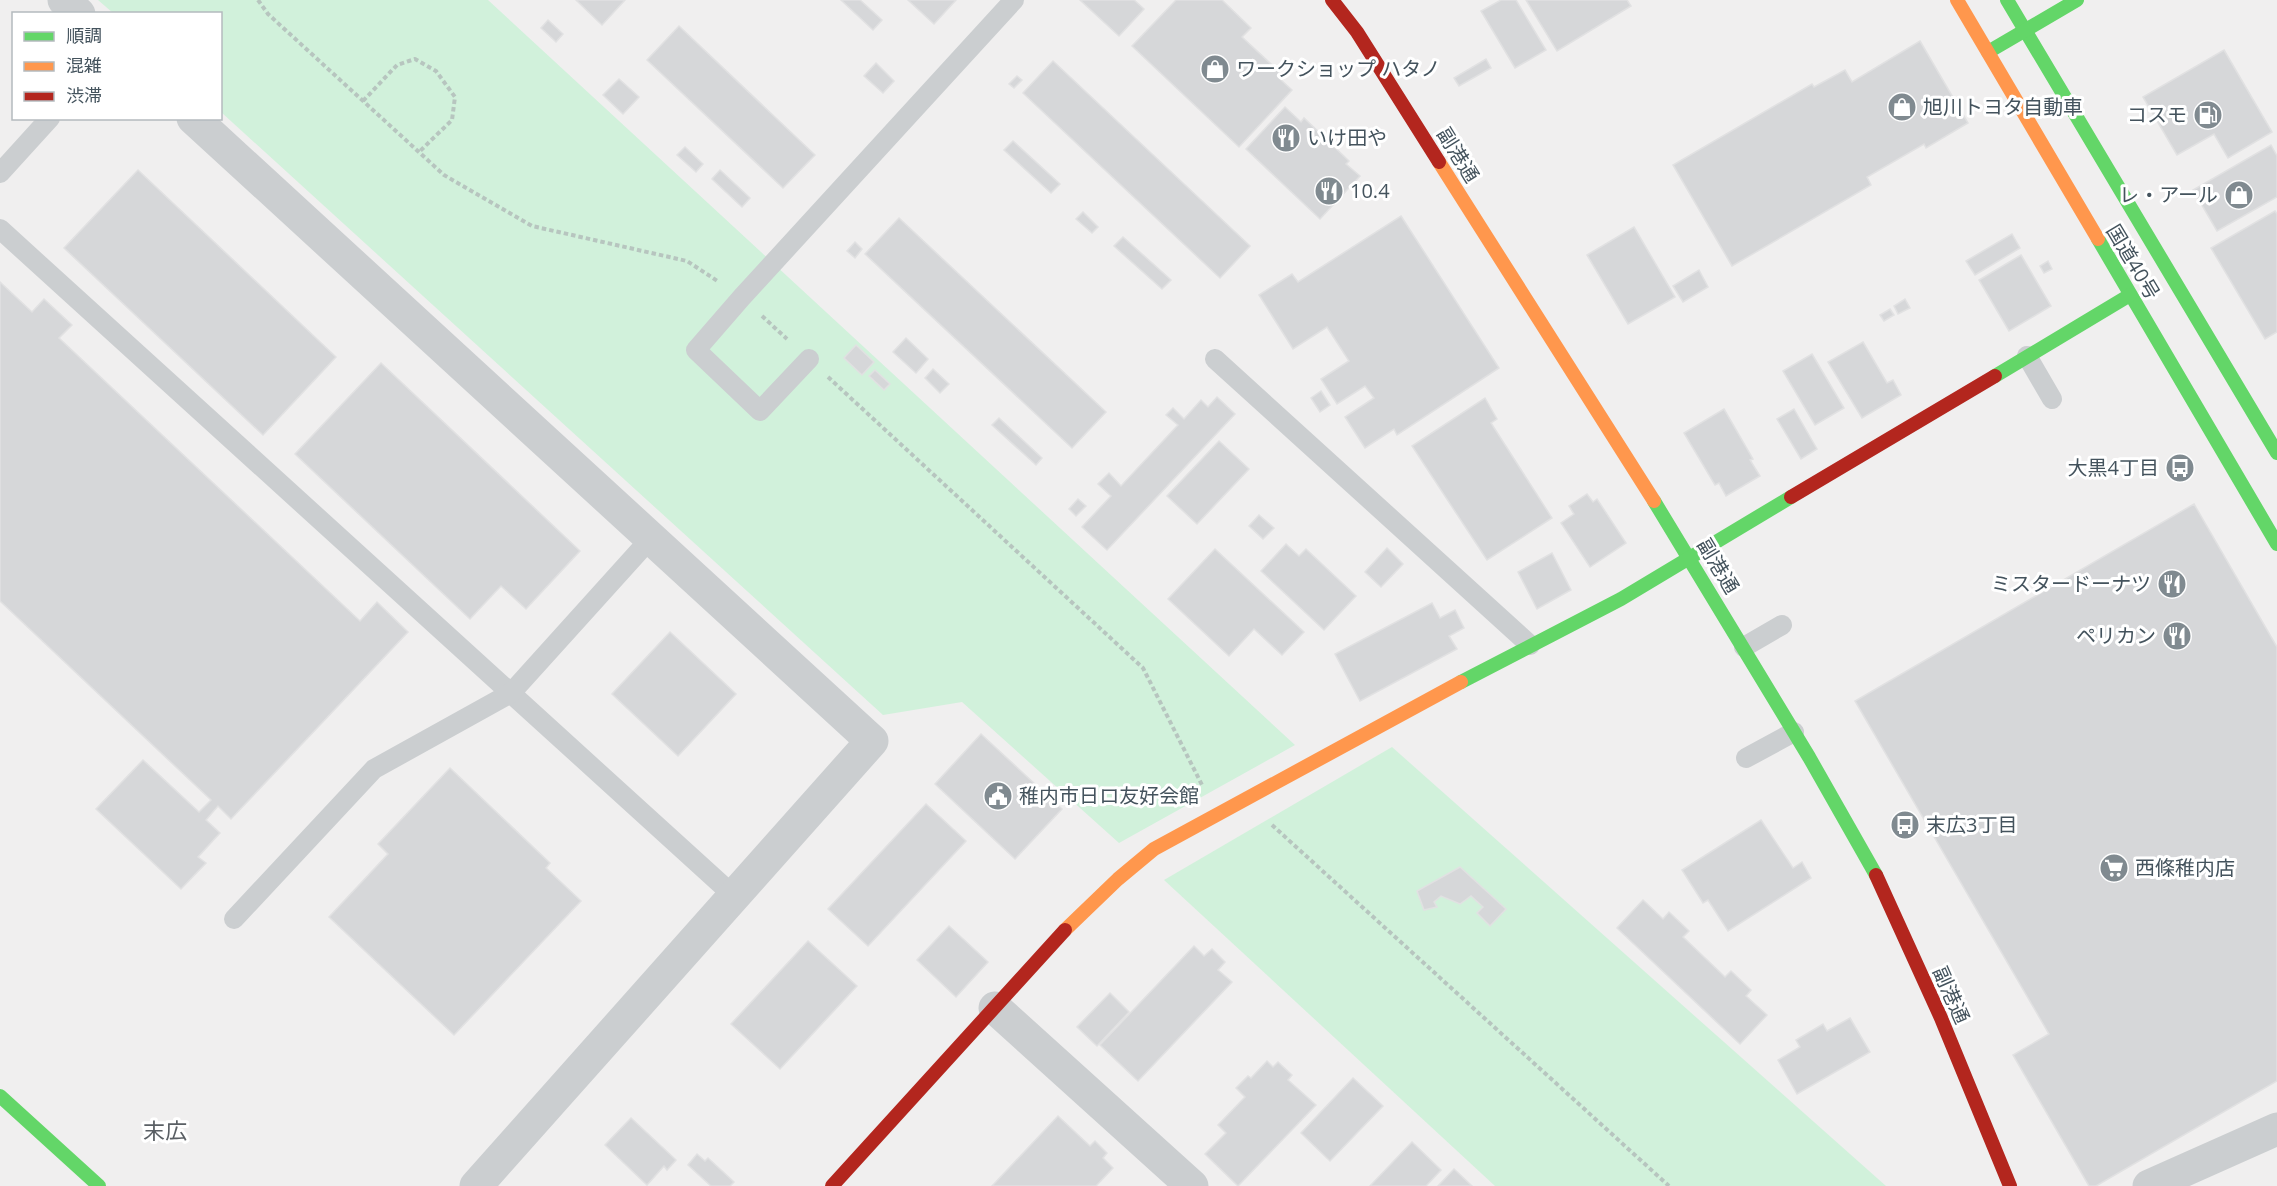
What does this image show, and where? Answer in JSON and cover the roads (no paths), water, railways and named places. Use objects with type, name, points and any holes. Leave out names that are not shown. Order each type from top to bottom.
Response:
[{"type":"main road","name":"副港通","points":[[1332,0],[1356,32],[1691,559],[1875,872],[1941,1018],[2010,1186]]},
{"type":"main road","name":"国道40号","points":[[2007,0],[2277,453]]},
{"type":"main road","points":[[1988,52],[2077,0]]},
{"type":"main road","name":"国道40号","points":[[1960,1],[2277,544]]},
{"type":"main road","points":[[832,1186],[1076,919],[1154,849],[1530,645],[1621,599],[2130,295]]},
{"type":"main road","points":[[0,1096],[99,1186]]},
{"type":"street","points":[[64,0],[77,12]]},
{"type":"street","points":[[195,120],[872,741],[476,1186]]},
{"type":"street","points":[[995,1008],[1192,1186]]},
{"type":"street","points":[[2149,1186],[2277,1129]]},
{"type":"lane","points":[[809,359],[760,411],[696,350],[1014,0]]},
{"type":"lane","points":[[0,173],[48,120]]},
{"type":"lane","points":[[0,229],[734,896]]},
{"type":"lane","points":[[2027,356],[2052,399]]},
{"type":"lane","points":[[1215,358],[1530,645]]},
{"type":"lane","points":[[234,919],[374,769],[511,693],[651,538]]},
{"type":"lane","points":[[1744,647],[1782,625]]},
{"type":"lane","points":[[1746,758],[1794,732]]},
{"type":"place","name":"ワークショップ ハタノ","points":[[1215,69]]},
{"type":"place","name":"旭川トヨタ自動車","points":[[1902,107]]},
{"type":"place","name":"コスモ","points":[[2208,115]]},
{"type":"place","name":"いけ田や","points":[[1286,138]]},
{"type":"place","name":"10.4","points":[[1329,191]]},
{"type":"place","name":"レ・アール","points":[[2239,195]]},
{"type":"place","name":"大黒4丁目","points":[[2180,468]]},
{"type":"place","name":"ミスタードーナツ","points":[[2172,584]]},
{"type":"place","name":"ペリカン","points":[[2177,636]]},
{"type":"place","name":"稚内市日ロ友好会館","points":[[998,796]]},
{"type":"place","name":"末広3丁目","points":[[1905,825]]},
{"type":"place","name":"西條稚内店","points":[[2114,868]]},
{"type":"district","name":"末広","points":[[165,1131]]}]
